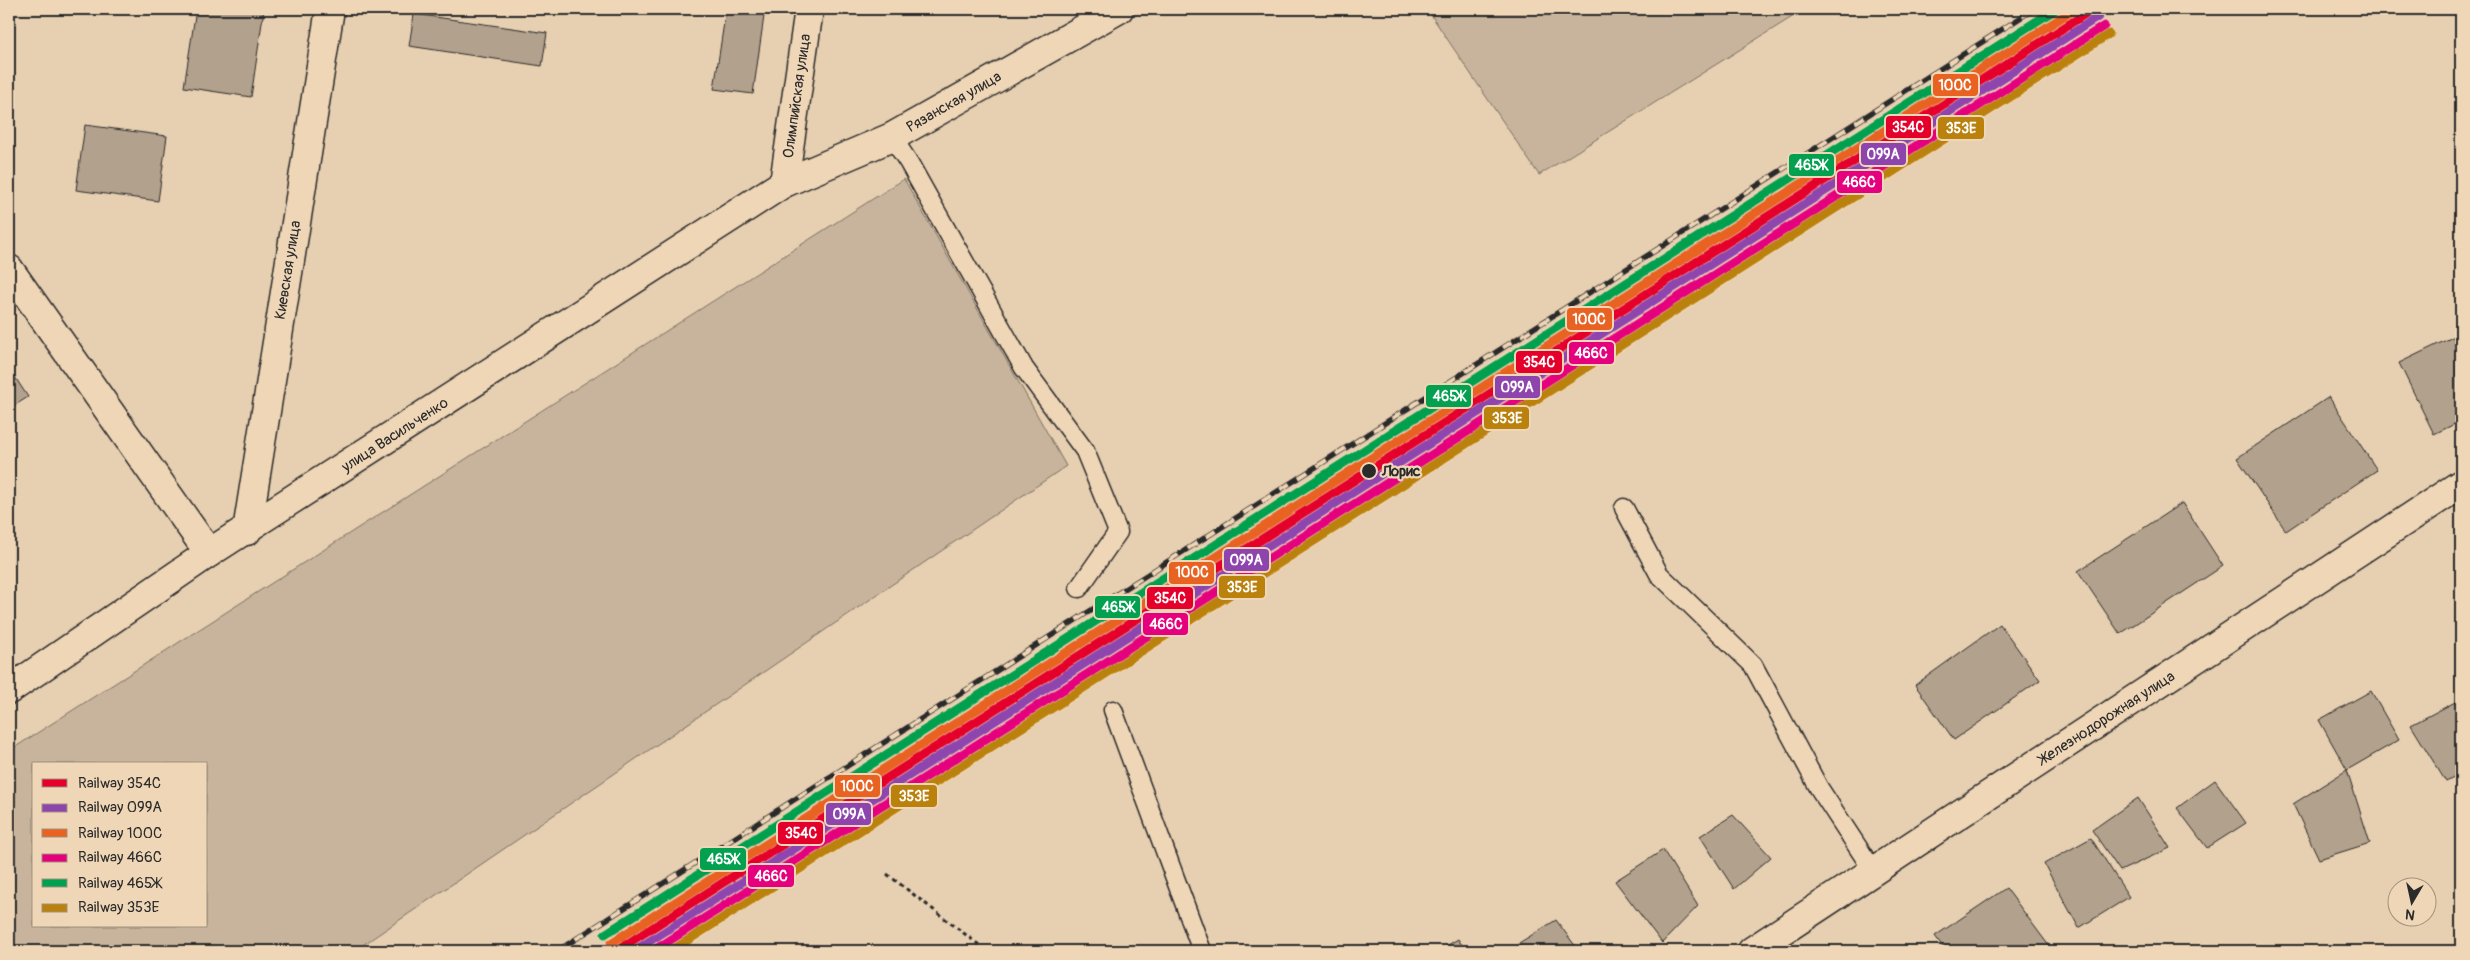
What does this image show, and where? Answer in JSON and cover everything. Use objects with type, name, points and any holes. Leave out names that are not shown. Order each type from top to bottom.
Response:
[{"type":"street","name":"Киевская улица","points":[[246,531],[330,9]]},
{"type":"street","name":"Олимпийская улица","points":[[784,183],[809,9]]},
{"type":"street","name":"Рязанская улица","points":[[784,183],[892,137],[1119,9]]},
{"type":"street","name":"улица Васильченко","points":[[9,690],[209,553],[246,531],[784,183]]},
{"type":"street","points":[[9,269],[209,553]]},
{"type":"street","name":"Железнодорожная улица","points":[[1752,951],[2461,484]]},
{"type":"lane","points":[[892,137],[909,163],[1024,368],[1085,451],[1089,460],[1118,532],[1078,588]]},
{"type":"lane","points":[[1624,508],[1659,574],[1753,664],[1819,788],[1874,872]]},
{"type":"lane","points":[[1114,710],[1202,951]]},
{"type":"path","points":[[887,874],[987,951]]},
{"type":"shaded area","points":[[1427,9],[1805,9],[1539,175]]},
{"type":"shaded area","points":[[904,179],[1066,466],[354,951],[9,951],[9,751]]},
{"type":"building","points":[[196,9],[264,9],[251,97],[184,87]]},
{"type":"building","points":[[726,9],[765,9],[753,94],[714,89]]},
{"type":"building","points":[[414,14],[547,33],[542,66],[409,46]]},
{"type":"building","points":[[85,125],[167,136],[158,201],[76,190]]},
{"type":"building","points":[[2461,333],[2461,421],[2434,434],[2399,363]]},
{"type":"building","points":[[9,368],[28,397],[9,409]]},
{"type":"building","points":[[2329,397],[2377,470],[2286,531],[2237,458]]},
{"type":"building","points":[[2182,503],[2223,566],[2120,634],[2078,571]]},
{"type":"building","points":[[2000,624],[2040,680],[1954,740],[1915,685]]},
{"type":"building","points":[[2371,691],[2399,740],[2347,770],[2319,720]]},
{"type":"building","points":[[2461,699],[2461,774],[2446,782],[2411,725]]},
{"type":"building","points":[[2347,770],[2370,843],[2319,859],[2293,804]]},
{"type":"building","points":[[2215,780],[2246,823],[2207,848],[2177,808]]},
{"type":"building","points":[[2138,798],[2170,848],[2120,871],[2092,830]]},
{"type":"building","points":[[1733,815],[1771,857],[1734,889],[1700,836]]},
{"type":"building","points":[[2091,838],[2129,897],[2079,928],[2044,864]]},
{"type":"building","points":[[1663,850],[1698,906],[1662,943],[1615,881]]},
{"type":"building","points":[[2006,888],[2052,950],[1946,951],[1935,936]]},
{"type":"building","points":[[1556,920],[1579,951],[1523,951],[1519,943]]},
{"type":"building","points":[[1458,939],[1466,951],[1438,951]]},
{"type":"railway","points":[[557,951],[2034,9]]},
{"type":"rail line","name":"465Ж","points":[[605,934],[2056,9]]},
{"type":"rail line","name":"100C","points":[[611,943],[2075,9]]},
{"type":"rail line","name":"354С","points":[[616,951],[2093,9]]},
{"type":"rail line","name":"099А","points":[[634,951],[2098,17]]},
{"type":"rail line","name":"466С","points":[[653,951],[2104,26]]},
{"type":"rail line","name":"353Е","points":[[671,951],[2109,34]]},
{"type":"place","name":"Лорис","points":[[1369,471]]}]
